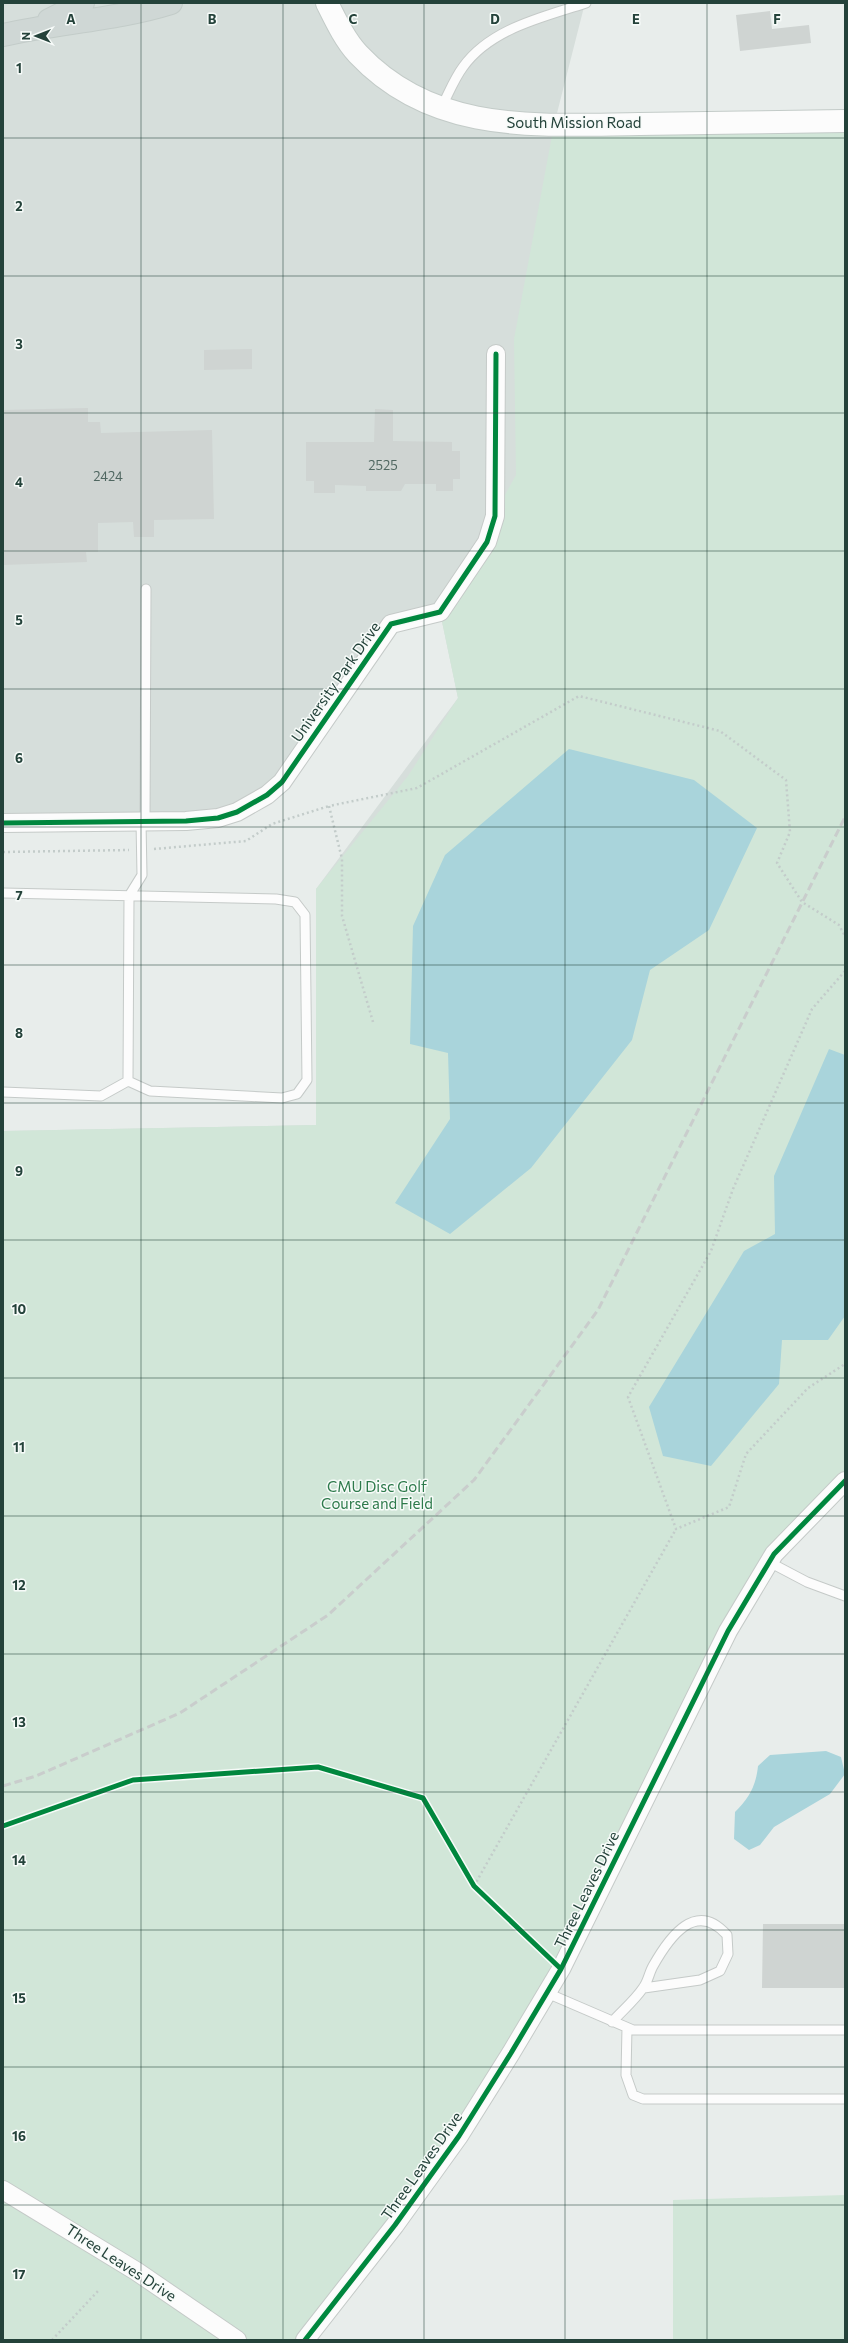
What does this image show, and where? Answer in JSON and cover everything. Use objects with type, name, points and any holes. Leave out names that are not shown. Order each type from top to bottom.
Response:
[{"type":"main road","points":[[33,28],[83,3]]},
{"type":"main road","points":[[3,35],[33,28],[113,17],[171,3]]},
{"type":"main road","name":"South Mission Road","points":[[327,3],[343,34],[364,59],[402,89],[441,108],[475,119],[530,125],[845,121]]},
{"type":"street","name":"University Park Drive","points":[[3,823],[143,822],[218,818],[237,812],[267,794],[282,782],[391,624],[440,612],[487,542],[495,516],[496,354]]},
{"type":"street","name":"Three Leaves Drive","points":[[305,2340],[395,2225],[459,2136],[561,1969],[728,1631],[774,1554],[845,1481]]},
{"type":"street","name":"Three Leaves Drive","points":[[3,2190],[136,2271],[237,2340]]},
{"type":"lane","points":[[441,108],[463,67],[492,40],[523,24],[586,3]]},
{"type":"lane","points":[[128,1081],[129,896],[142,875],[140,850],[143,822],[146,589]]},
{"type":"lane","points":[[3,893],[276,899],[295,902],[305,915],[307,1080],[297,1094],[282,1098],[150,1091],[128,1081]]},
{"type":"lane","points":[[3,1092],[101,1096],[128,1081]]},
{"type":"lane","points":[[769,1562],[807,1582],[845,1596]]},
{"type":"lane","points":[[612,2022],[644,1988],[653,1966],[672,1939],[684,1927],[696,1920],[706,1920],[714,1922],[727,1936],[728,1954],[720,1971],[700,1980],[644,1988]]},
{"type":"lane","points":[[547,1993],[633,2030],[845,2030]]},
{"type":"lane","points":[[627,2028],[626,2074],[634,2095],[642,2099],[845,2100]]},
{"type":"path","points":[[3,852],[140,850],[246,841],[272,824],[329,806],[417,788],[579,696],[720,731],[786,780],[790,832],[777,863],[802,902],[839,925],[845,936]]},
{"type":"path","points":[[329,806],[342,859],[342,916],[373,1022]]},
{"type":"path","points":[[676,1529],[628,1396],[711,1251],[733,1189],[812,1009],[845,971]]},
{"type":"path","points":[[474,1886],[676,1529],[729,1507],[746,1454],[808,1388],[845,1364]]},
{"type":"path","points":[[3,1826],[134,1780],[318,1767],[423,1798],[474,1886],[561,1969]]},
{"type":"path","points":[[52,2340],[98,2291]]},
{"type":"shaded area","name":"CMU Disc Golf Course and Field","points":[[3,3],[585,3],[554,125],[845,121],[845,1481],[3,2340],[3,1131],[316,1125],[316,889],[458,698],[440,612],[391,624],[282,782],[237,812],[3,823]]},
{"type":"green space","name":"CMU Disc Golf Course and Field","points":[[554,125],[845,133],[845,1481],[774,1554],[511,2053],[303,2340],[3,2340],[3,1131],[316,1125],[316,889],[408,776],[458,698],[440,612],[516,475],[514,339]]},
{"type":"green space","points":[[845,2195],[845,2340],[673,2340],[673,2200]]},
{"type":"water","points":[[569,749],[694,780],[757,828],[709,930],[650,970],[632,1040],[531,1168],[450,1234],[395,1203],[450,1119],[448,1053],[410,1044],[413,926],[445,855]]},
{"type":"water","points":[[829,1049],[845,1055],[845,1316],[828,1340],[782,1340],[779,1384],[711,1466],[663,1456],[649,1407],[744,1251],[775,1234],[774,1176]]},
{"type":"water","points":[[826,1751],[841,1757],[845,1774],[830,1794],[774,1827],[760,1845],[749,1850],[734,1839],[735,1812],[744,1802],[754,1786],[758,1766],[770,1755]]},
{"type":"building","points":[[770,11],[772,29],[809,25],[811,43],[740,51],[736,15]]},
{"type":"building","points":[[252,349],[252,369],[204,370],[204,350]]},
{"type":"building","points":[[88,408],[88,422],[100,422],[101,433],[212,430],[214,519],[154,520],[154,537],[134,537],[133,522],[98,523],[98,552],[86,552],[87,562],[3,565],[3,410]]},
{"type":"building","points":[[375,409],[393,410],[393,441],[452,442],[452,451],[460,451],[460,479],[453,479],[453,491],[436,491],[436,484],[405,484],[401,491],[366,491],[366,486],[335,485],[335,493],[314,493],[314,481],[306,481],[306,442],[374,442]]},
{"type":"building","points":[[763,1924],[845,1924],[845,1988],[762,1988]]},
{"type":"railway","points":[[3,1786],[36,1776],[180,1713],[328,1615],[474,1480],[598,1310],[845,817]]},
{"type":"cycle path","points":[[3,823],[186,821],[218,818],[237,812],[267,795],[282,782],[391,624],[440,612],[487,542],[495,516],[496,354]]},
{"type":"cycle path","points":[[305,2340],[395,2225],[459,2136],[561,1969],[728,1631],[774,1554],[845,1481]]},
{"type":"cycle path","points":[[3,1826],[133,1780],[318,1767],[423,1798],[474,1886],[561,1969]]}]
